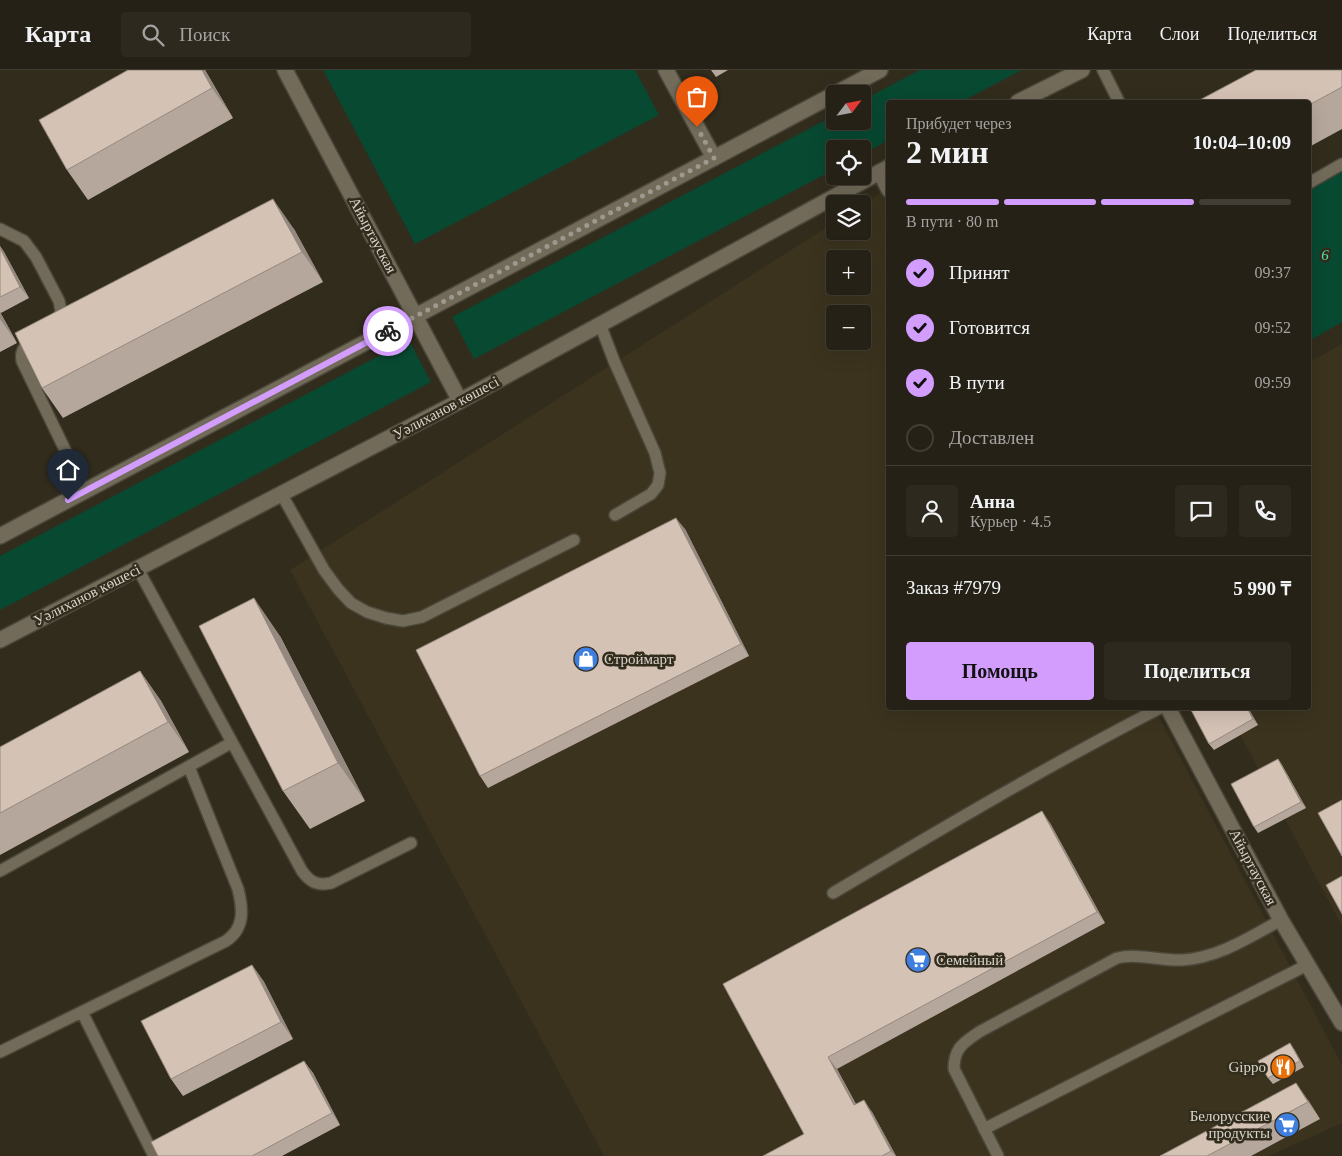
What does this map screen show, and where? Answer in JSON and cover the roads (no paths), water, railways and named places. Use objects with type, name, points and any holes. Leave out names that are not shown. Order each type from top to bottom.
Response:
[{"type":"main road","name":"Айыртауская","points":[[284,70],[460,401]]},
{"type":"main road","points":[[666,70],[714,158]]},
{"type":"main road","points":[[0,536],[880,70]]},
{"type":"main road","points":[[1022,100],[1082,70]]},
{"type":"main road","name":"Уәлиханов көшесі","points":[[0,640],[460,401],[884,170]]},
{"type":"main road","name":"Айыртауская","points":[[1169,710],[1281,920],[1342,1023]]},
{"type":"lane","points":[[1104,70],[1118,100]]},
{"type":"lane","points":[[1311,182],[1342,164]]},
{"type":"lane","points":[[0,229],[16,235],[31,248],[59,301],[60,320],[56,326],[24,347],[21,354],[22,361],[85,491]]},
{"type":"lane","points":[[600,324],[614,361],[655,453],[660,473],[658,485],[651,494],[615,515]]},
{"type":"lane","points":[[282,495],[324,570],[351,603],[367,612],[403,621],[422,617],[574,540]]},
{"type":"lane","points":[[138,569],[302,871],[312,882],[324,885],[338,880],[411,844]]},
{"type":"lane","points":[[833,893],[1105,736],[1156,710]]},
{"type":"lane","points":[[0,871],[232,743]]},
{"type":"lane","points":[[0,1052],[233,937],[242,920],[242,908],[238,889],[189,767]]},
{"type":"lane","points":[[998,1156],[954,1069],[954,1057],[961,1045],[973,1036],[1117,958],[1128,955],[1180,960],[1201,958],[1220,952],[1281,920]]},
{"type":"lane","points":[[984,1129],[1307,965]]},
{"type":"lane","points":[[82,1012],[154,1156]]},
{"type":"place","name":"Строймарт","points":[[586,659]]},
{"type":"place","name":"Семейный","points":[[918,960]]},
{"type":"place","name":"Gippo","points":[[1283,1067]]},
{"type":"place","name":"Белорусские продукты","points":[[1287,1125]]},
{"type":"park label","name":"6","points":[[1325,255]]}]
